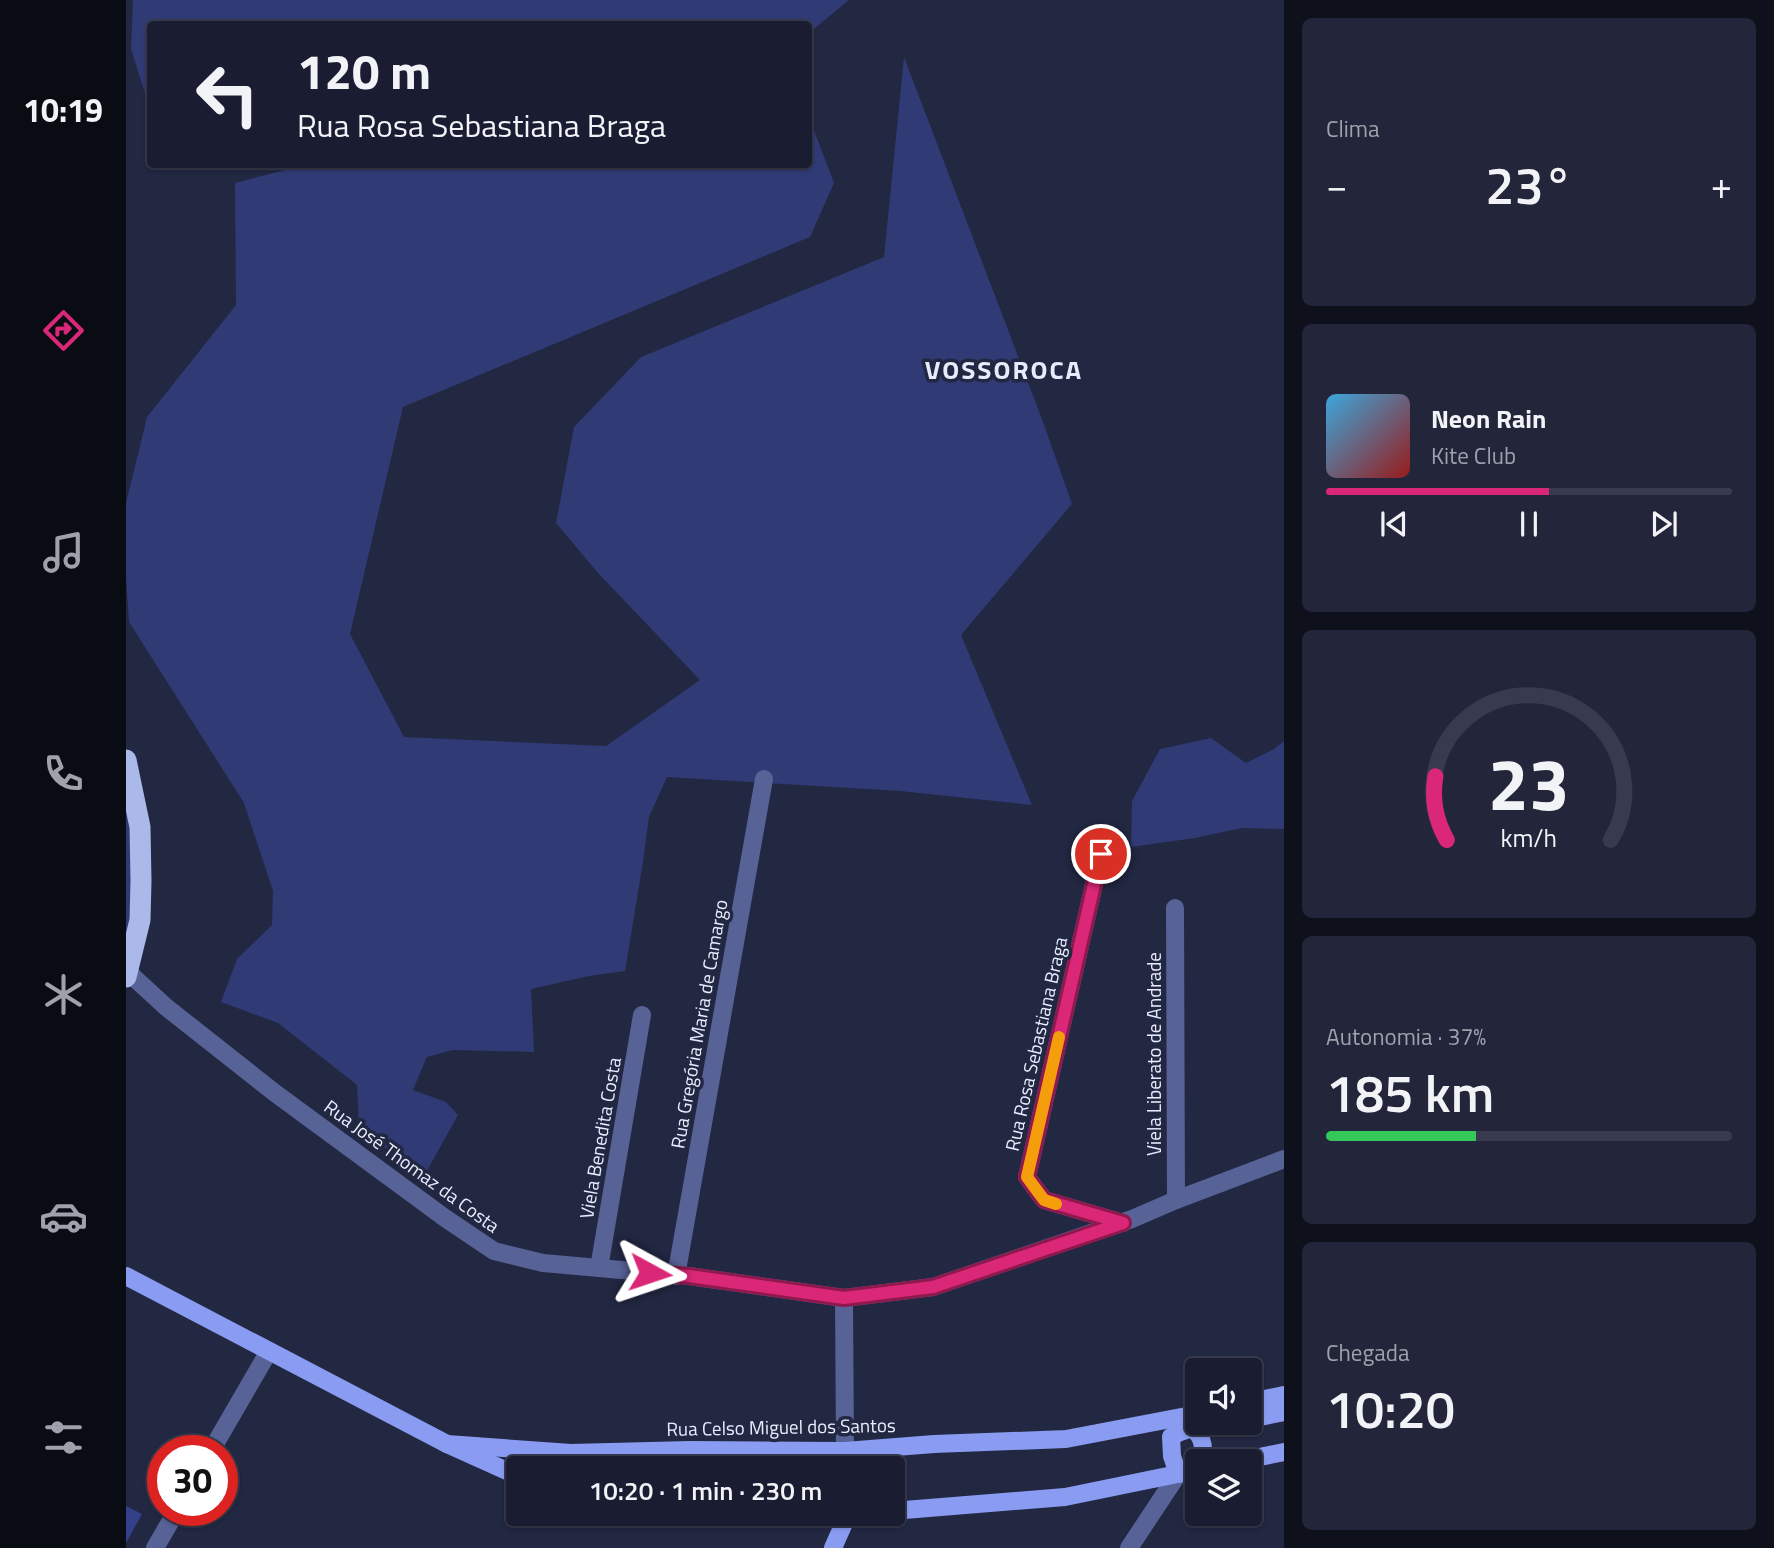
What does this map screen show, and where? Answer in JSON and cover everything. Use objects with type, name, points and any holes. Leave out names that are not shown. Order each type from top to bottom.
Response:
[{"type":"highway","points":[[126,760],[140,827],[141,881],[140,920],[127,974]]},
{"type":"main road","name":"Rua Celso Miguel dos Santos","points":[[126,1276],[447,1444],[506,1471]]},
{"type":"main road","points":[[1262,1400],[1284,1395]]},
{"type":"main road","points":[[1262,1417],[1284,1412]]},
{"type":"main road","name":"Rua Celso Miguel dos Santos","points":[[447,1444],[571,1453],[689,1450],[845,1451],[934,1444],[1066,1439],[1185,1421]]},
{"type":"main road","points":[[1178,1474],[1172,1456],[1171,1437],[1185,1426]]},
{"type":"main road","points":[[837,1456],[845,1451],[853,1456]]},
{"type":"main road","points":[[1262,1456],[1284,1452]]},
{"type":"main road","points":[[1178,1474],[1185,1470]]},
{"type":"main road","points":[[905,1510],[1065,1497],[1185,1473]]},
{"type":"main road","points":[[832,1548],[842,1526]]},
{"type":"street","name":"Rua Gregória Maria de Camargo","points":[[676,1276],[764,779]]},
{"type":"street","name":"Rua Rosa Sebastiana Braga","points":[[1101,854],[1027,1177],[1044,1200],[1123,1223]]},
{"type":"street","name":"Viela Liberato de Andrade","points":[[1175,908],[1176,1200]]},
{"type":"street","name":"Rua José Thomaz da Costa","points":[[127,974],[275,1093],[445,1219],[494,1251],[543,1263],[676,1276],[844,1298],[933,1287],[1123,1223],[1284,1159]]},
{"type":"street","name":"Viela Benedita Costa","points":[[599,1268],[642,1015]]},
{"type":"street","points":[[844,1298],[845,1451]]},
{"type":"street","points":[[220,1435],[269,1351]]},
{"type":"street","points":[[1129,1548],[1178,1474]]},
{"type":"street","points":[[155,1548],[168,1526]]},
{"type":"shaded area","points":[[133,0],[849,0],[812,31],[812,21],[147,21],[147,100],[131,49]]},
{"type":"shaded area","points":[[904,57],[1072,504],[961,635],[1032,805],[900,791],[667,777],[649,817],[625,971],[531,989],[534,1052],[453,1050],[427,1057],[413,1090],[446,1102],[458,1115],[423,1178],[359,1127],[357,1085],[278,1023],[221,1002],[237,959],[272,925],[273,891],[244,803],[129,622],[126,503],[147,417],[236,305],[235,183],[293,168],[812,168],[812,125],[834,183],[810,237],[403,407],[350,634],[404,737],[606,746],[700,680],[598,573],[556,523],[574,427],[641,357],[884,257]]},
{"type":"shaded area","points":[[1211,738],[1246,763],[1284,741],[1284,829],[1242,828],[1131,847],[1132,801],[1160,749]]},
{"type":"shaded area","points":[[126,797],[133,869],[126,941]]},
{"type":"building","points":[[126,1506],[142,1514],[126,1543]]},
{"type":"slow traffic","points":[[1056,1204],[1044,1200],[1027,1177],[1059,1037]]},
{"type":"district","name":"VOSSOROCA","points":[[1004,370]]},
{"type":"route","points":[[650,1273],[844,1298],[933,1287],[1123,1223],[1044,1200],[1027,1177],[1101,854]]}]
